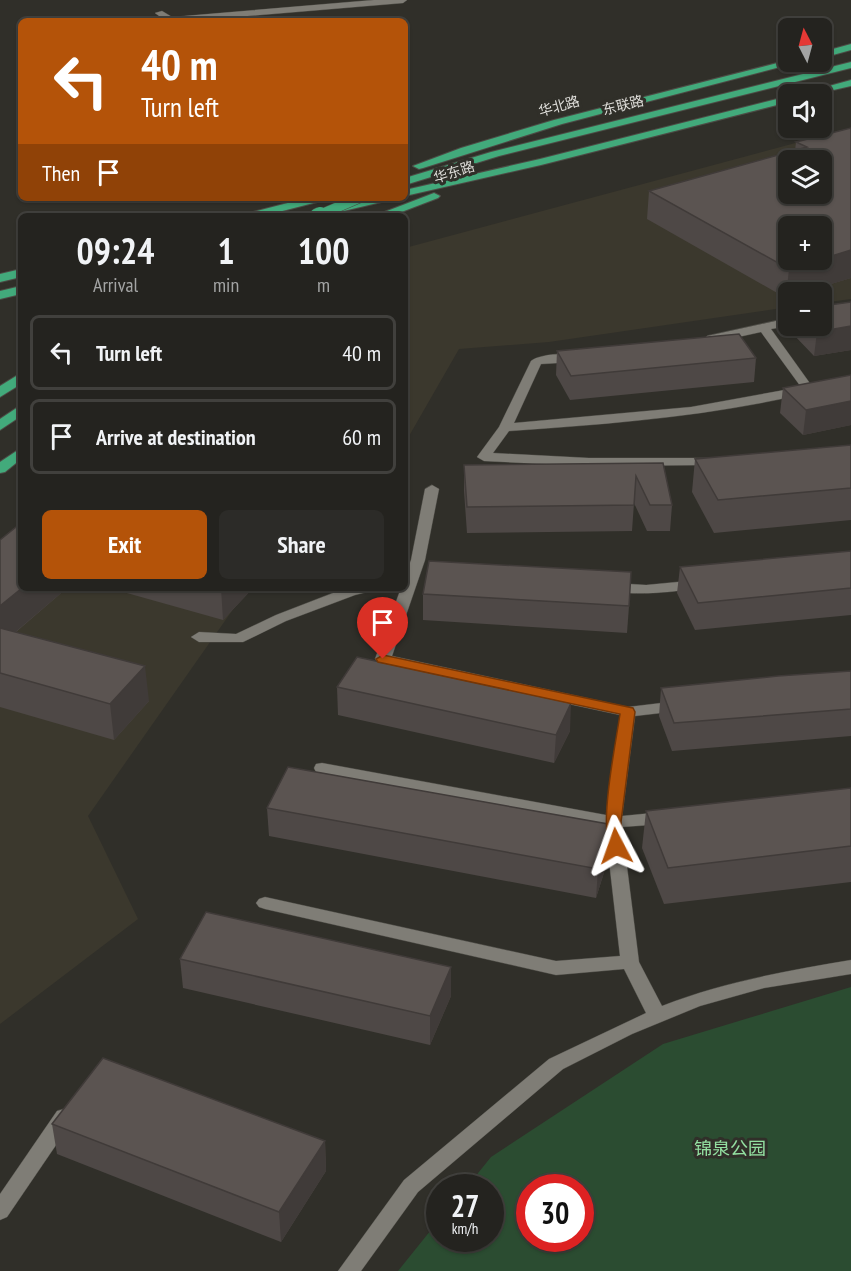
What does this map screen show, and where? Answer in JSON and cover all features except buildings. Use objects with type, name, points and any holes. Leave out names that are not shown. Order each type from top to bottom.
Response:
[{"type":"highway","points":[[832,52],[851,47]]},
{"type":"highway","name":"东联路","points":[[408,181],[495,154],[851,65]]},
{"type":"highway","name":"华北路","points":[[408,170],[491,141],[574,117],[778,66]]},
{"type":"highway","points":[[832,88],[851,83]]},
{"type":"highway","points":[[408,193],[778,102]]},
{"type":"highway","name":"华东路","points":[[389,213],[541,162]]},
{"type":"highway","points":[[261,213],[309,201]]},
{"type":"highway","points":[[323,213],[352,201]]},
{"type":"highway","points":[[324,213],[374,201]]},
{"type":"highway","points":[[0,278],[18,274]]},
{"type":"highway","points":[[0,295],[18,291]]},
{"type":"highway","points":[[0,393],[18,379]]},
{"type":"highway","points":[[0,426],[18,411]]},
{"type":"highway","points":[[0,469],[18,454]]},
{"type":"street","points":[[204,18],[403,0]]},
{"type":"street","points":[[159,13],[166,18]]},
{"type":"street","points":[[697,343],[778,324]]},
{"type":"street","points":[[505,427],[605,421],[766,399],[814,388],[763,326]]},
{"type":"street","points":[[583,357],[537,361],[505,427],[484,457],[589,462],[709,462]]},
{"type":"street","points":[[432,489],[413,579],[383,659],[628,712],[698,704]]},
{"type":"street","points":[[599,587],[646,589],[715,583]]},
{"type":"street","points":[[199,637],[238,639],[281,618],[351,591]]},
{"type":"street","points":[[628,712],[614,822],[630,962],[657,1016]]},
{"type":"street","points":[[322,768],[614,822],[685,816]]},
{"type":"street","points":[[265,903],[556,968],[630,962]]},
{"type":"street","points":[[349,1271],[411,1186],[485,1121],[556,1064],[625,1029],[694,1001],[764,981],[851,967]]},
{"type":"street","points":[[0,1211],[75,1100]]},
{"type":"shaded area","points":[[851,128],[851,299],[832,302],[832,282],[778,282],[778,309],[549,342],[459,349],[408,438],[408,247],[814,138],[832,138],[832,133]]},
{"type":"shaded area","points":[[18,589],[18,591],[246,591],[88,816],[138,919],[0,1024],[0,595]]},
{"type":"green space","name":"锦泉公园","points":[[851,987],[851,1271],[398,1271],[426,1236],[426,1252],[504,1252],[504,1174],[477,1174],[491,1157],[663,1044]]},
{"type":"route","points":[[383,659],[628,712],[614,822],[616,846]]}]
